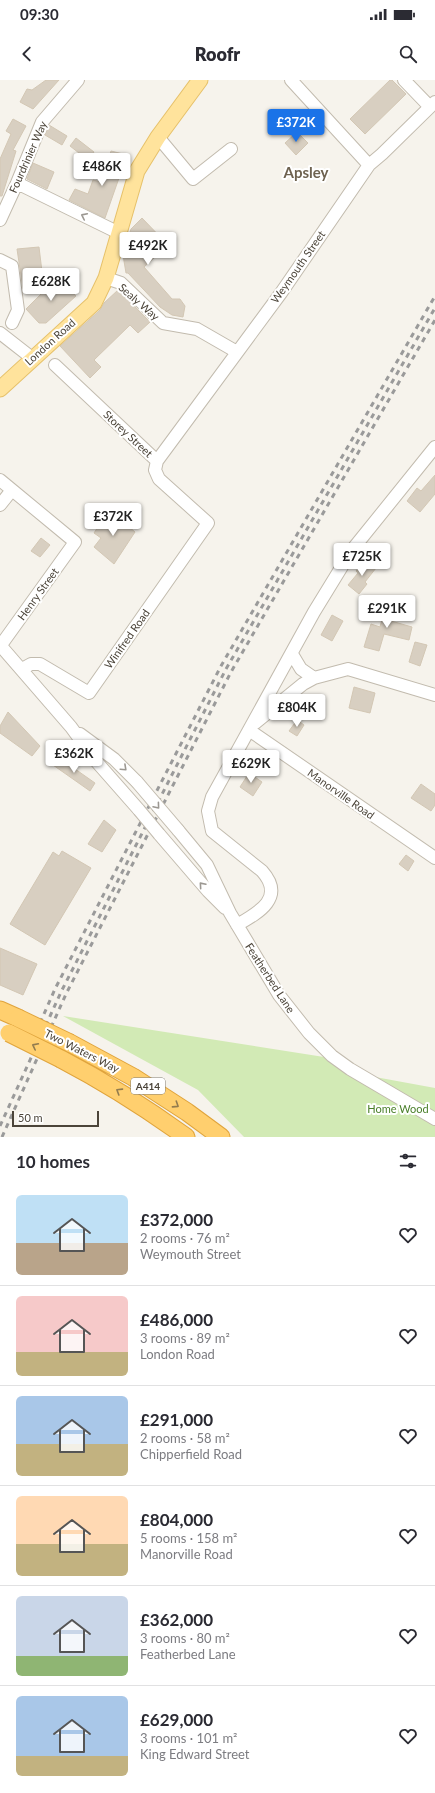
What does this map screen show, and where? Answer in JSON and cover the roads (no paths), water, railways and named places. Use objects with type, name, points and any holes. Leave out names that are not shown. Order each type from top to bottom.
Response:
[{"type":"highway","name":"Two Waters Way","points":[[0,1010],[70,1043],[133,1077],[187,1112],[221,1137]]},
{"type":"highway","name":"Two Waters Way","points":[[5,1031],[104,1082],[156,1115],[186,1137]]},
{"type":"main road","name":"London Road","points":[[0,389],[32,358],[94,303],[106,278],[137,171],[158,137],[200,80]]},
{"type":"street","name":"Fourdrinier Way","points":[[0,220],[42,122],[78,80]]},
{"type":"street","points":[[290,80],[369,165]]},
{"type":"street","points":[[404,80],[432,104]]},
{"type":"street","name":"Weymouth Street","points":[[157,461],[281,293],[369,165],[432,104]]},
{"type":"street","points":[[158,137],[194,179],[231,149]]},
{"type":"street","points":[[17,183],[119,233]]},
{"type":"street","points":[[0,260],[12,266],[18,310],[12,323]]},
{"type":"street","name":"Sealy Way","points":[[106,278],[121,283],[163,323],[197,329],[237,352]]},
{"type":"street","points":[[0,333],[32,358]]},
{"type":"street","name":"Storey Street","points":[[56,365],[157,461],[155,470],[162,482],[208,523]]},
{"type":"street","points":[[237,925],[263,909],[270,897],[271,886],[262,871],[212,831],[208,812],[212,797],[331,583],[352,550],[435,447]]},
{"type":"street","points":[[0,480],[12,490],[0,505]]},
{"type":"street","name":"Henry Street","points":[[0,645],[75,542],[12,490]]},
{"type":"street","name":"Winifred Road","points":[[22,669],[31,664],[40,664],[89,693],[208,523]]},
{"type":"street","name":"Featherbed Lane","points":[[0,645],[71,727],[95,760],[208,891],[230,913]]},
{"type":"street","points":[[292,654],[301,669],[314,678]]},
{"type":"street","points":[[250,729],[291,693],[314,678],[348,669],[435,695]]},
{"type":"street","name":"Featherbed Lane","points":[[71,727],[114,759],[137,782],[207,866],[230,913],[279,995],[309,1033],[332,1056],[367,1080],[435,1119]]},
{"type":"street","name":"Manorville Road","points":[[250,729],[435,858]]},
{"type":"railway","points":[[40,1023],[55,989],[221,666],[435,296]]},
{"type":"railway","points":[[0,1126],[61,992],[226,669],[435,308]]},
{"type":"railway","points":[[2,1137],[66,994],[231,672],[435,320]]},
{"type":"district","name":"Apsley","points":[[306,173]]},
{"type":"park label","name":"Home Wood","points":[[398,1109]]}]
